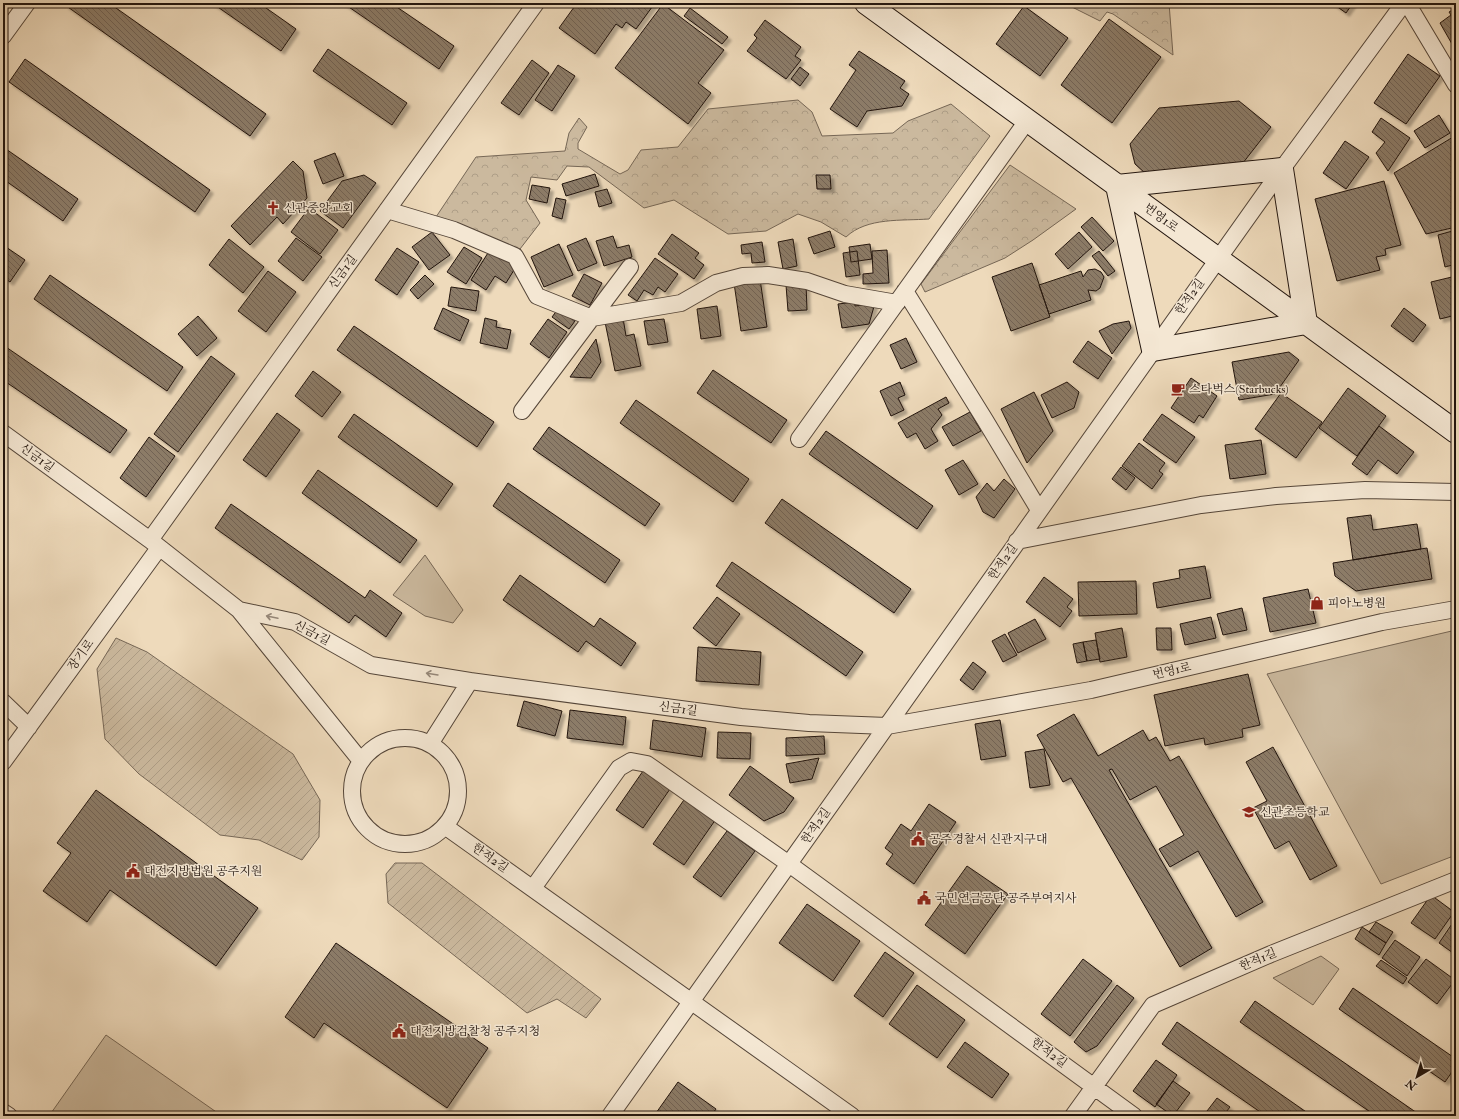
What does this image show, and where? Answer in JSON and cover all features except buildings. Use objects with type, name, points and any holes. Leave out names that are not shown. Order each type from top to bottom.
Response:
[{"type":"main road","name":"번영1로","points":[[866,3],[1456,432]]},
{"type":"main road","points":[[1282,169],[1306,323],[1152,350],[1117,186],[1282,169]]},
{"type":"street","points":[[3,36],[27,3]]},
{"type":"street","name":"신금1길","points":[[154,544],[388,210],[536,3]]},
{"type":"street","name":"한적2길","points":[[614,1114],[692,1001],[1152,350],[1404,3]]},
{"type":"street","points":[[1407,3],[1456,85]]},
{"type":"street","points":[[799,440],[1027,120]]},
{"type":"street","points":[[388,210],[454,230],[515,256],[537,296],[592,318],[681,303],[716,283],[744,276],[762,275],[807,281],[844,294],[901,297]]},
{"type":"street","points":[[522,411],[630,267]]},
{"type":"street","points":[[901,297],[985,420],[1039,510]]},
{"type":"street","name":"신금1길","points":[[3,433],[154,544],[239,610],[295,622],[371,665],[741,717],[809,723],[886,726]]},
{"type":"street","points":[[1017,541],[1172,510],[1276,496],[1365,490],[1456,492]]},
{"type":"street","name":"장기로","points":[[3,762],[29,727],[154,544]]},
{"type":"street","name":"번영1로","points":[[886,726],[1091,690],[1382,622],[1456,609]]},
{"type":"street","points":[[239,610],[361,761]]},
{"type":"street","points":[[430,744],[470,680]]},
{"type":"street","points":[[3,702],[29,727]]},
{"type":"street","points":[[406,737],[430,744],[438,749],[450,762],[457,778],[459,795],[455,812],[446,826],[433,837],[418,843],[402,844],[387,841],[373,833],[362,822],[353,800],[352,792],[354,776],[361,761],[373,748],[388,740],[406,737]]},
{"type":"street","name":"한적2길","points":[[533,888],[619,768],[631,761],[647,764],[789,864],[1134,1116]]},
{"type":"street","name":"한적2길","points":[[446,826],[852,1116]]},
{"type":"street","name":"한적1길","points":[[1073,1116],[1153,1005],[1278,951],[1456,880]]},
{"type":"street","points":[[3,1112],[9,1116]]},
{"type":"green space","points":[[1064,3],[1169,3],[1173,55],[1113,14],[1107,12],[1100,21]]},
{"type":"green space","points":[[798,100],[812,112],[822,136],[893,133],[908,121],[951,104],[990,136],[929,219],[896,220],[874,223],[854,231],[846,237],[821,222],[798,214],[766,231],[728,234],[674,200],[644,208],[589,167],[567,166],[557,180],[531,177],[526,200],[540,223],[520,249],[436,217],[476,157],[565,151],[569,133],[579,118],[587,127],[578,143],[578,149],[620,174],[628,170],[641,150],[678,147],[708,109]]},
{"type":"green space","points":[[1010,165],[1076,209],[1005,258],[925,292],[921,284]]},
{"type":"green space","points":[[425,555],[463,610],[453,623],[425,616],[393,595]]},
{"type":"green space","points":[[1456,630],[1456,855],[1381,884],[1267,674]]},
{"type":"green space","points":[[116,638],[147,652],[293,754],[320,800],[319,837],[302,860],[259,840],[220,835],[139,774],[105,739],[97,669]]},
{"type":"green space","points":[[395,863],[422,863],[601,999],[586,1018],[557,999],[527,1013],[388,903],[386,874]]},
{"type":"green space","points":[[1321,956],[1339,969],[1313,1005],[1273,978]]},
{"type":"green space","points":[[106,1035],[222,1116],[49,1116]]},
{"type":"place","name":"신관중앙교회","points":[[273,208]]},
{"type":"place","name":"스타벅스(Starbucks)","points":[[1178,389]]},
{"type":"place","name":"피아노병원","points":[[1317,603]]},
{"type":"place","name":"신관초등학교","points":[[1249,812]]},
{"type":"place","name":"공주경찰서 신관지구대","points":[[918,839]]},
{"type":"place","name":"대전지방법원 공주지원","points":[[133,871]]},
{"type":"place","name":"국민연금공단 공주부여지사","points":[[924,898]]},
{"type":"place","name":"대전지방검찰청 공주지청","points":[[399,1031]]}]
